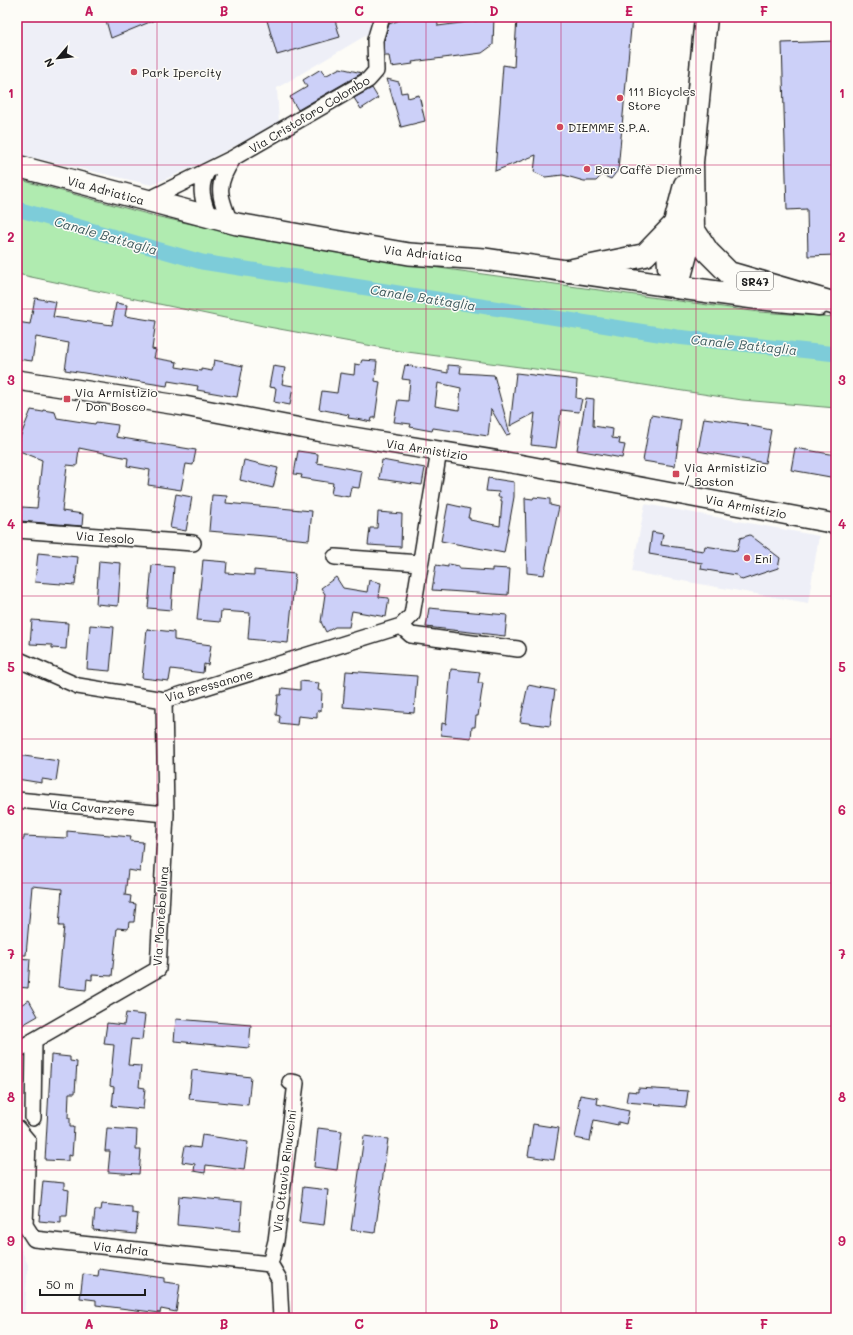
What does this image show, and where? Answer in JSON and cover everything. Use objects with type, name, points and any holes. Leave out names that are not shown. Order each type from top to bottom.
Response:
[{"type":"main road","points":[[677,288],[692,162],[706,17]]},
{"type":"main road","name":"Via Adriatica","points":[[17,166],[230,222],[409,254],[484,259],[677,288],[798,303],[836,305]]},
{"type":"main road","points":[[568,271],[645,255],[683,228]]},
{"type":"main road","name":"SR47","points":[[683,228],[729,273],[836,305]]},
{"type":"street","name":"Via Cristoforo Colombo","points":[[146,201],[233,158],[373,76],[376,71],[375,40],[382,17]]},
{"type":"street","name":"Via Cristoforo Colombo","points":[[230,222],[222,202],[220,185],[224,172],[233,158]]},
{"type":"street","points":[[207,172],[203,180],[202,188],[203,201],[209,217]]},
{"type":"street","name":"Via Armistizio","points":[[17,382],[184,406],[526,465],[836,524]]},
{"type":"street","points":[[439,451],[412,615],[401,626],[411,635],[518,649]]},
{"type":"street","name":"Via Iesolo","points":[[17,530],[192,543]]},
{"type":"street","points":[[335,557],[420,563]]},
{"type":"street","name":"Via Bressanone","points":[[17,659],[78,686],[164,700],[401,626]]},
{"type":"street","name":"Via Montebelluna","points":[[17,1050],[158,969],[166,814],[164,700]]},
{"type":"street","name":"Via Cavarzere","points":[[17,800],[166,814]]},
{"type":"street","points":[[33,1118],[34,1041]]},
{"type":"street","name":"Via Ottavio Rinuccini","points":[[270,1264],[276,1241],[296,1083],[290,1082]]},
{"type":"street","name":"Via Adria","points":[[17,1128],[28,1141],[25,1225],[34,1239],[270,1264]]},
{"type":"street","points":[[270,1264],[279,1280],[281,1318]]},
{"type":"shaded area","name":"Park Ipercity","points":[[17,17],[388,17],[387,23],[277,88],[279,123],[202,163],[152,185],[17,154]]},
{"type":"shaded area","points":[[645,504],[819,536],[808,603],[632,572]]},
{"type":"shaded area","points":[[17,1240],[28,1265],[24,1318],[17,1318]]},
{"type":"green space","points":[[17,179],[155,216],[237,234],[410,264],[759,312],[836,317],[836,408],[742,400],[565,373],[400,351],[263,326],[17,274]]},
{"type":"building","points":[[105,17],[162,17],[111,38]]},
{"type":"building","points":[[266,17],[334,17],[340,37],[277,55]]},
{"type":"building","points":[[408,17],[437,17],[438,26],[483,20],[483,17],[494,17],[493,45],[482,53],[412,62],[413,64],[391,67],[389,56],[385,56],[384,41],[389,24]]},
{"type":"building","name":"DIEMME S.P.A.","points":[[517,17],[632,17],[618,170],[611,179],[602,175],[596,181],[584,181],[563,175],[545,177],[534,172],[536,155],[495,171],[503,65],[514,67]]},
{"type":"building","points":[[836,41],[836,255],[808,256],[807,209],[787,210],[782,43]]},
{"type":"building","points":[[340,68],[362,73],[298,110],[290,97],[307,87],[303,80],[321,69],[325,76]]},
{"type":"building","points":[[387,79],[399,82],[401,93],[407,92],[408,98],[419,95],[425,121],[401,127]]},
{"type":"building","points":[[372,88],[378,98],[361,109],[354,98]]},
{"type":"building","points":[[35,298],[56,302],[53,317],[112,325],[116,303],[127,305],[125,316],[156,321],[152,349],[156,350],[154,358],[177,362],[176,367],[201,371],[201,369],[212,371],[214,360],[243,366],[237,397],[197,390],[198,386],[168,381],[167,386],[65,370],[69,343],[36,337],[32,361],[17,359],[17,322],[30,324]]},
{"type":"building","points":[[362,360],[377,361],[375,381],[380,382],[375,418],[372,418],[371,422],[348,418],[349,415],[319,409],[322,391],[337,393],[340,373],[354,375],[355,364],[360,365]]},
{"type":"building","points":[[405,365],[448,373],[448,365],[461,366],[460,373],[494,375],[510,434],[506,435],[491,409],[488,436],[433,428],[432,431],[410,427],[411,424],[394,422],[398,400],[408,401],[410,380],[402,379]],"holes":[[[438,383],[461,388],[459,410],[435,406]]]},
{"type":"building","points":[[273,366],[285,368],[282,384],[293,386],[290,405],[274,402],[276,388],[269,387]]},
{"type":"building","points":[[516,373],[577,380],[576,398],[582,399],[579,412],[561,410],[556,448],[531,445],[535,413],[510,426]]},
{"type":"building","points":[[586,398],[594,399],[593,426],[613,429],[612,438],[620,439],[619,444],[625,445],[622,458],[577,450]]},
{"type":"building","points":[[31,410],[55,412],[57,418],[95,424],[96,422],[118,425],[116,437],[196,450],[193,465],[186,464],[181,490],[148,485],[150,470],[127,466],[128,458],[79,448],[77,466],[67,465],[62,511],[83,514],[82,526],[20,521],[22,507],[37,508],[42,460],[17,450],[17,445]]},
{"type":"building","points":[[651,415],[681,420],[675,466],[643,461]]},
{"type":"building","points":[[704,418],[747,424],[771,430],[765,463],[698,451]]},
{"type":"building","points":[[795,448],[836,455],[836,478],[791,470]]},
{"type":"building","points":[[298,451],[318,454],[317,463],[362,471],[359,488],[351,487],[349,497],[331,494],[333,483],[301,478],[302,475],[294,474]]},
{"type":"building","points":[[244,460],[278,468],[273,488],[240,480]]},
{"type":"building","points":[[382,460],[425,468],[422,485],[379,479]]},
{"type":"building","points":[[488,478],[514,482],[514,497],[504,553],[441,541],[448,504],[470,509],[468,518],[470,518],[470,520],[500,526],[501,497],[498,497],[499,492],[486,491]]},
{"type":"building","points":[[176,494],[192,497],[186,531],[170,528]]},
{"type":"building","points":[[212,495],[227,496],[226,503],[312,511],[309,540],[209,531]]},
{"type":"building","points":[[534,497],[550,499],[550,505],[559,507],[544,575],[527,573],[525,498],[533,499]]},
{"type":"building","points":[[378,512],[402,514],[401,547],[368,545],[370,528],[377,528]]},
{"type":"building","points":[[652,532],[663,534],[661,545],[704,551],[705,546],[737,551],[740,538],[750,535],[780,558],[778,568],[742,580],[736,575],[701,569],[702,563],[649,554]]},
{"type":"building","points":[[38,553],[78,557],[75,585],[35,582]]},
{"type":"building","points":[[203,560],[227,562],[226,573],[254,575],[254,570],[295,574],[288,643],[248,639],[250,613],[221,611],[220,622],[197,620]]},
{"type":"building","points":[[99,561],[121,563],[118,606],[96,604]]},
{"type":"building","points":[[448,564],[459,566],[459,569],[492,571],[492,568],[510,569],[508,595],[432,590],[436,565],[448,567]]},
{"type":"building","points":[[152,565],[174,567],[171,610],[148,608]]},
{"type":"building","points":[[336,577],[343,588],[367,592],[369,580],[381,583],[379,597],[389,598],[386,617],[352,611],[349,627],[335,627],[326,632],[321,622],[325,594],[321,588]]},
{"type":"building","points":[[429,608],[507,615],[505,636],[426,627]]},
{"type":"building","points":[[32,620],[68,623],[66,649],[52,648],[52,645],[30,644]]},
{"type":"building","points":[[90,625],[114,627],[110,671],[87,669]]},
{"type":"building","points":[[147,629],[174,632],[174,640],[211,645],[208,665],[204,664],[203,673],[171,669],[169,681],[142,678]]},
{"type":"building","points":[[451,669],[480,672],[478,683],[483,683],[478,716],[476,716],[475,727],[472,727],[471,738],[441,735],[442,723],[446,724]]},
{"type":"building","points":[[346,671],[417,676],[414,713],[343,707]]},
{"type":"building","points":[[300,681],[319,683],[318,690],[322,691],[321,711],[317,711],[317,718],[298,716],[297,725],[279,723],[280,716],[276,715],[278,695],[281,695],[282,688],[300,690]]},
{"type":"building","points":[[528,685],[555,690],[550,726],[520,722]]},
{"type":"building","points":[[17,755],[59,761],[56,781],[42,779],[42,783],[17,779]]},
{"type":"building","points":[[67,831],[131,837],[130,841],[143,842],[140,872],[128,870],[125,895],[131,896],[130,903],[136,904],[134,922],[129,922],[128,929],[117,928],[112,976],[92,975],[92,980],[87,979],[86,990],[58,987],[64,926],[59,926],[62,889],[32,886],[26,955],[17,955],[17,839],[24,839],[24,836],[67,838]]},
{"type":"building","points":[[17,958],[30,959],[28,988],[17,987]]},
{"type":"building","points":[[29,1000],[38,1016],[17,1028],[17,1007]]},
{"type":"building","points":[[126,1013],[145,1015],[142,1040],[131,1039],[128,1065],[141,1066],[139,1087],[145,1088],[143,1109],[112,1106],[114,1087],[110,1086],[114,1045],[104,1044],[107,1023],[124,1025]]},
{"type":"building","points":[[176,1019],[251,1025],[249,1048],[174,1041]]},
{"type":"building","points":[[51,1055],[70,1057],[70,1061],[77,1062],[75,1093],[69,1093],[68,1118],[70,1118],[70,1127],[74,1127],[72,1156],[68,1155],[68,1161],[45,1160]]},
{"type":"building","points":[[192,1070],[251,1077],[248,1105],[189,1099]]},
{"type":"building","points":[[638,1088],[688,1091],[686,1107],[626,1102],[628,1091],[638,1092]]},
{"type":"building","points":[[580,1095],[598,1098],[597,1104],[629,1111],[626,1124],[618,1122],[618,1125],[594,1120],[590,1141],[575,1138],[581,1108],[578,1107]]},
{"type":"building","points":[[533,1124],[559,1128],[554,1160],[528,1156]]},
{"type":"building","points":[[107,1128],[137,1130],[136,1150],[141,1150],[139,1174],[108,1172],[110,1151],[105,1151]]},
{"type":"building","points":[[318,1128],[342,1131],[337,1170],[314,1167]]},
{"type":"building","points":[[202,1135],[248,1142],[244,1170],[206,1165],[205,1173],[194,1171],[195,1164],[182,1162],[185,1146],[200,1148]]},
{"type":"building","points":[[364,1136],[388,1139],[375,1233],[351,1230]]},
{"type":"building","points":[[43,1181],[64,1183],[64,1189],[69,1190],[67,1216],[61,1216],[61,1223],[39,1221]]},
{"type":"building","points":[[303,1187],[328,1190],[324,1225],[299,1222]]},
{"type":"building","points":[[179,1196],[242,1202],[240,1231],[177,1225]]},
{"type":"building","points":[[102,1204],[132,1207],[132,1213],[138,1214],[136,1234],[93,1230],[95,1210],[101,1210]]},
{"type":"building","points":[[99,1269],[164,1278],[164,1282],[180,1284],[176,1312],[161,1309],[160,1313],[96,1305],[96,1300],[80,1298],[83,1274],[98,1276]]},
{"type":"waterway","name":"Canale Battaglia","points":[[17,209],[202,262],[677,337],[836,354]]},
{"type":"place","name":"Park Ipercity","points":[[134,72]]},
{"type":"place","name":"111 Bicycles Store","points":[[620,98]]},
{"type":"place","name":"DIEMME S.P.A.","points":[[560,127]]},
{"type":"place","name":"Bar Caffè Diemme","points":[[587,169]]},
{"type":"place","name":"Via Armistizio / Don Bosco","points":[[67,399]]},
{"type":"place","name":"Via Armistizio / Boston","points":[[676,474]]},
{"type":"place","name":"Eni","points":[[747,558]]}]
